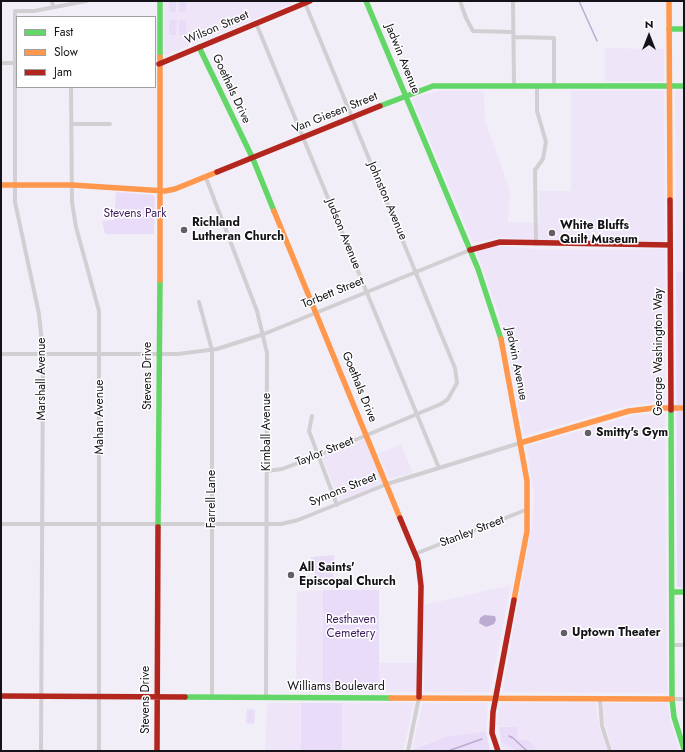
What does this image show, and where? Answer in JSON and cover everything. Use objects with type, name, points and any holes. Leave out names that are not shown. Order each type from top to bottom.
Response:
[{"type":"main road","name":"Stevens Drive","points":[[157,751],[160,190],[157,64],[160,1]]},
{"type":"main road","name":"Jadwin Avenue","points":[[366,1],[470,250],[499,330],[527,481],[528,509],[525,539],[495,698],[492,729],[498,751]]},
{"type":"main road","name":"George Washington Way","points":[[669,1],[672,699],[674,717],[684,747]]},
{"type":"main road","name":"Wilson Street","points":[[157,64],[308,2]]},
{"type":"main road","points":[[669,29],[684,29]]},
{"type":"main road","name":"Goethals Drive","points":[[199,47],[253,159],[415,554],[421,582],[420,697]]},
{"type":"main road","name":"Van Giesen Street","points":[[1,185],[72,185],[160,190],[175,189],[253,159],[405,96],[423,89],[438,86],[684,86]]},
{"type":"main road","name":"Torbett Street","points":[[470,250],[500,242],[536,244],[670,245]]},
{"type":"main road","name":"Symons Street","points":[[520,443],[622,413],[646,409],[684,408]]},
{"type":"main road","points":[[672,592],[684,592]]},
{"type":"main road","name":"Williams Boulevard","points":[[1,696],[672,699]]},
{"type":"street","points":[[52,1],[53,7],[86,1]]},
{"type":"street","points":[[460,1],[466,18],[474,31],[513,32]]},
{"type":"street","points":[[513,1],[514,85]]},
{"type":"street","name":"Johnston Avenue","points":[[308,2],[352,118],[456,372],[456,387],[448,399]]},
{"type":"street","name":"Marshall Avenue","points":[[41,751],[43,354],[40,314],[14,202],[16,63],[14,11],[34,11],[53,7]]},
{"type":"street","name":"Judson Avenue","points":[[256,23],[439,468]]},
{"type":"street","points":[[514,38],[554,38],[554,86]]},
{"type":"street","points":[[1,63],[16,63]]},
{"type":"street","points":[[536,244],[535,170],[543,159],[546,142],[537,111],[537,86]]},
{"type":"street","name":"Mahan Avenue","points":[[71,88],[72,202],[76,227],[99,311],[99,751]]},
{"type":"street","points":[[72,124],[110,124]]},
{"type":"street","name":"Kimball Avenue","points":[[206,178],[257,310],[264,334],[267,353],[266,698]]},
{"type":"street","name":"Torbett Street","points":[[1,354],[159,354],[212,350],[264,334],[366,291],[470,250]]},
{"type":"street","name":"Farrell Lane","points":[[199,302],[212,350],[212,697]]},
{"type":"street","name":"Taylor Street","points":[[267,471],[282,469],[317,456],[441,404],[448,399]]},
{"type":"street","points":[[312,416],[309,431],[317,456],[337,505]]},
{"type":"street","name":"Symons Street","points":[[1,524],[281,524],[298,520],[387,484],[520,443]]},
{"type":"street","name":"Stanley Street","points":[[415,554],[528,509]]},
{"type":"street","points":[[672,645],[684,645]]},
{"type":"street","name":"Goethals Drive","points":[[408,751],[420,697]]},
{"type":"street","points":[[600,699],[602,726],[610,751]]},
{"type":"street","points":[[672,699],[684,699]]},
{"type":"shaded area","points":[[164,1],[298,1],[166,55],[164,54]]},
{"type":"shaded area","points":[[605,48],[664,49],[664,81],[605,81]]},
{"type":"shaded area","points":[[684,89],[684,272],[676,272],[675,94],[677,90]]},
{"type":"shaded area","points":[[440,91],[484,91],[485,121],[510,190],[508,222],[539,223],[539,191],[571,191],[571,91],[664,91],[665,242],[543,242],[503,237],[473,243],[412,99],[425,94]]},
{"type":"shaded area","points":[[495,245],[547,250],[665,249],[665,402],[619,408],[524,436],[504,329],[476,251]]},
{"type":"shaded area","points":[[665,413],[667,693],[502,692],[533,519],[534,494],[526,446],[635,415]]},
{"type":"shaded area","points":[[365,439],[383,483],[340,501],[322,457]]},
{"type":"shaded area","points":[[401,444],[413,473],[389,479],[378,454]]},
{"type":"shaded area","points":[[511,585],[490,692],[424,692],[424,605]]},
{"type":"shaded area","points":[[323,590],[323,692],[296,692],[297,592]]},
{"type":"shaded area","points":[[484,615],[495,616],[496,620],[494,624],[486,627],[479,623],[480,618]]},
{"type":"shaded area","points":[[378,663],[417,663],[417,692],[379,692]]},
{"type":"shaded area","points":[[267,703],[301,703],[301,751],[265,751]]},
{"type":"shaded area","points":[[342,703],[414,703],[403,751],[342,751]]},
{"type":"shaded area","points":[[423,703],[488,703],[486,731],[445,737],[412,749]]},
{"type":"shaded area","points":[[500,703],[596,703],[599,726],[607,751],[536,751],[535,746],[518,740],[505,726],[499,727],[497,725]]},
{"type":"shaded area","points":[[603,703],[668,703],[671,723],[680,751],[613,751],[605,725]]},
{"type":"shaded area","points":[[500,742],[509,745],[518,751],[503,751]]},
{"type":"green space","points":[[169,1],[176,1],[176,12],[169,12]]},
{"type":"green space","points":[[179,1],[186,1],[186,12],[179,12]]},
{"type":"green space","points":[[169,20],[177,20],[176,35],[169,35]]},
{"type":"green space","points":[[179,20],[186,20],[186,35],[179,35]]},
{"type":"green space","name":"Stevens Park","points":[[116,192],[153,195],[155,198],[154,234],[105,234],[102,221],[114,220]]},
{"type":"green space","points":[[676,272],[684,272],[683,589],[677,586]]},
{"type":"green space","points":[[334,555],[333,578],[314,577],[315,567],[311,566],[311,557]]},
{"type":"green space","name":"Resthaven Cemetery","points":[[323,590],[379,590],[379,692],[323,692]]},
{"type":"green space","points":[[301,703],[342,703],[342,751],[301,751]]},
{"type":"green space","points":[[247,709],[255,710],[254,724],[246,723]]},
{"type":"green space","points":[[499,727],[517,727],[518,740],[527,740],[535,746],[536,751],[518,751],[501,742]]},
{"type":"green space","points":[[486,731],[490,751],[413,751],[414,749],[445,737]]},
{"type":"waterway","points":[[579,1],[597,41]]},
{"type":"waterway","points":[[509,736],[527,751]]},
{"type":"waterway","points":[[448,751],[482,739]]},
{"type":"traffic: fast","points":[[160,1],[160,57]]},
{"type":"traffic: fast","points":[[366,1],[478,269],[501,339]]},
{"type":"traffic: fast","points":[[669,29],[684,29]]},
{"type":"traffic: fast","points":[[199,47],[253,159],[274,211]]},
{"type":"traffic: fast","points":[[380,106],[433,86],[684,86]]},
{"type":"traffic: fast","points":[[158,527],[160,280]]},
{"type":"traffic: fast","points":[[671,410],[672,699],[674,717],[684,749]]},
{"type":"traffic: fast","points":[[672,592],[684,592]]},
{"type":"traffic: fast","points":[[185,697],[391,698]]},
{"type":"traffic: slow","points":[[669,1],[670,200]]},
{"type":"traffic: slow","points":[[160,57],[160,280]]},
{"type":"traffic: slow","points":[[1,185],[72,185],[165,191],[175,189],[217,172]]},
{"type":"traffic: slow","points":[[274,211],[400,518]]},
{"type":"traffic: slow","points":[[501,339],[527,481],[527,531],[514,600]]},
{"type":"traffic: slow","points":[[520,443],[629,411],[654,408],[684,408]]},
{"type":"traffic: slow","points":[[391,698],[672,699]]},
{"type":"traffic: jam","points":[[159,64],[310,1]]},
{"type":"traffic: jam","points":[[217,172],[380,106]]},
{"type":"traffic: jam","points":[[670,200],[671,410]]},
{"type":"traffic: jam","points":[[470,250],[500,242],[670,245]]},
{"type":"traffic: jam","points":[[400,518],[418,561],[421,586],[419,697]]},
{"type":"traffic: jam","points":[[157,751],[158,527]]},
{"type":"traffic: jam","points":[[498,751],[492,733],[493,712],[514,600]]},
{"type":"traffic: jam","points":[[1,696],[185,697]]},
{"type":"place","name":"Richland Lutheran Church","points":[[184,230]]},
{"type":"place","name":"White Bluffs Quilt Museum","points":[[552,233]]},
{"type":"place","name":"Smitty's Gym","points":[[588,433]]},
{"type":"place","name":"All Saints' Episcopal Church","points":[[291,575]]},
{"type":"place","name":"Uptown Theater","points":[[564,633]]}]
